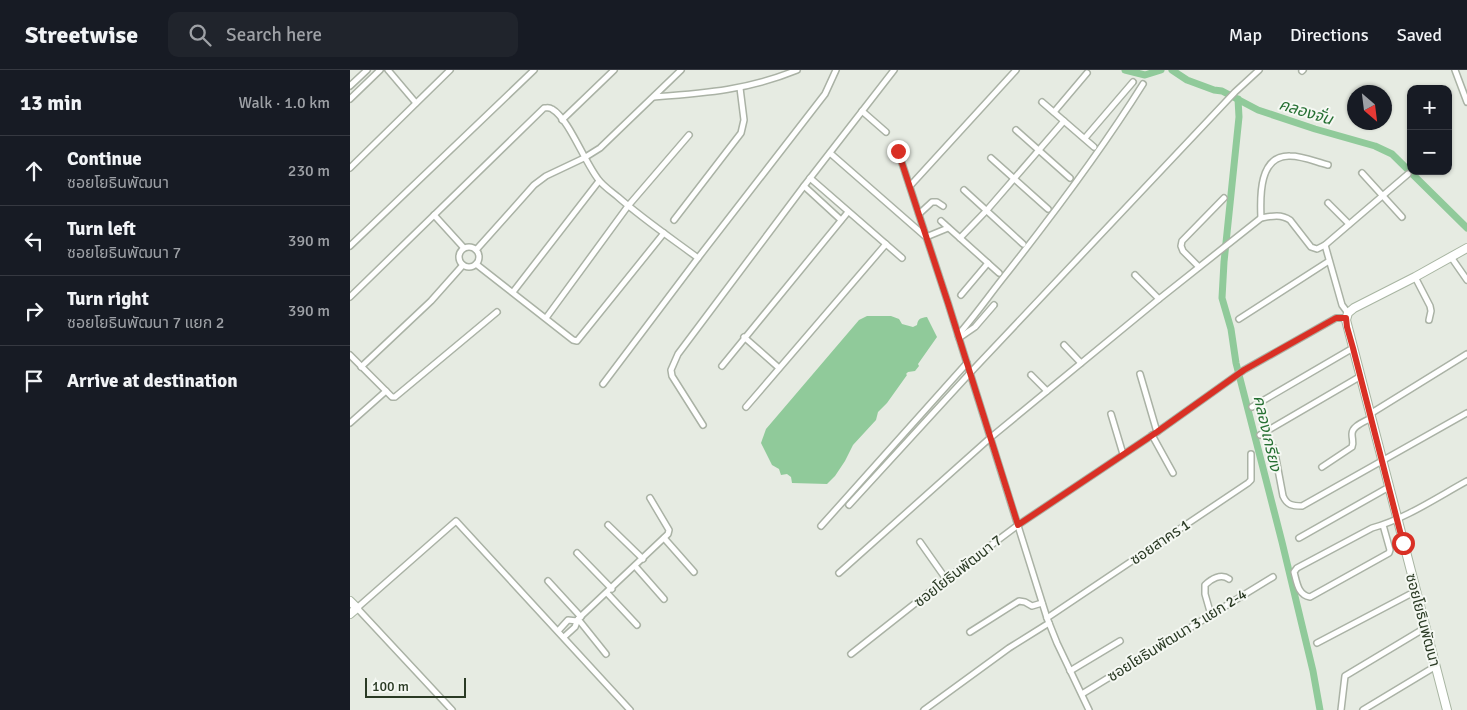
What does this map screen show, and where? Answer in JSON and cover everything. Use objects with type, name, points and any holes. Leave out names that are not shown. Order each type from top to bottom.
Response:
[{"type":"street","points":[[350,86],[367,70]]},
{"type":"street","points":[[388,70],[416,103]]},
{"type":"street","points":[[350,168],[450,70]]},
{"type":"street","points":[[350,246],[534,70]]},
{"type":"street","points":[[562,120],[614,70]]},
{"type":"street","points":[[476,250],[534,185],[546,176],[584,158],[600,148],[681,70]]},
{"type":"street","points":[[653,97],[740,88],[769,81],[797,70]]},
{"type":"street","points":[[603,384],[826,94],[836,70]]},
{"type":"street","points":[[703,425],[672,376],[672,364],[810,178],[894,70]]},
{"type":"street","points":[[910,186],[1016,70]]},
{"type":"street","points":[[849,505],[1234,92],[1259,70]]},
{"type":"street","points":[[1455,70],[1466,99]]},
{"type":"street","points":[[351,97],[377,71]]},
{"type":"street","points":[[1054,112],[1087,73]]},
{"type":"street","points":[[1085,138],[1134,82]]},
{"type":"street","points":[[959,336],[1039,232],[1126,111],[1143,84]]},
{"type":"street","points":[[674,220],[741,133],[744,120],[740,88]]},
{"type":"street","points":[[1042,102],[1094,147]]},
{"type":"street","points":[[350,297],[544,108],[552,109],[562,120],[599,180],[628,206],[698,258]]},
{"type":"street","points":[[862,111],[886,132]]},
{"type":"street","points":[[960,238],[987,210],[1064,121]]},
{"type":"street","points":[[1016,130],[1070,178]]},
{"type":"street","points":[[546,318],[628,206],[689,135]]},
{"type":"street","points":[[898,151],[959,336],[1042,603],[1070,671],[1089,710]]},
{"type":"street","points":[[830,153],[926,237]]},
{"type":"street","points":[[1261,218],[1260,198],[1266,169],[1271,162],[1276,158],[1293,156],[1328,164]]},
{"type":"street","points":[[991,158],[1048,209]]},
{"type":"street","points":[[1362,172],[1402,218]]},
{"type":"street","points":[[839,573],[990,438],[1261,218],[1280,216],[1290,220],[1310,247],[1317,250],[1407,175]]},
{"type":"street","points":[[810,178],[902,258]]},
{"type":"street","points":[[513,292],[599,180]]},
{"type":"street","points":[[804,186],[841,220]]},
{"type":"street","points":[[964,190],[1023,244]]},
{"type":"street","points":[[1199,267],[1180,246],[1182,241],[1224,198]]},
{"type":"street","points":[[919,214],[932,202],[937,202],[943,206]]},
{"type":"street","points":[[1328,203],[1349,224]]},
{"type":"street","points":[[722,366],[848,212]]},
{"type":"street","points":[[434,216],[464,248]]},
{"type":"street","points":[[941,221],[999,273]]},
{"type":"street","points":[[926,237],[948,228]]},
{"type":"street","points":[[476,264],[573,340],[578,340],[664,233]]},
{"type":"street","points":[[746,407],[886,244]]},
{"type":"street","points":[[1325,245],[1342,305],[1347,316],[1354,308],[1467,248]]},
{"type":"street","points":[[472,247],[476,250],[479,257],[476,264],[470,267],[463,265],[459,255],[464,248],[472,247]]},
{"type":"street","points":[[1451,257],[1467,280]]},
{"type":"street","points":[[1239,319],[1330,261]]},
{"type":"street","points":[[961,295],[988,263]]},
{"type":"street","points":[[361,367],[431,301],[463,265]]},
{"type":"street","points":[[1135,275],[1159,299]]},
{"type":"street","points":[[1415,277],[1430,306],[1429,320]]},
{"type":"street","points":[[959,336],[975,328],[994,305]]},
{"type":"street","points":[[351,359],[392,397],[397,396],[497,312]]},
{"type":"street","name":"ซอยโยธินพัฒนา","points":[[1347,316],[1347,327],[1447,710]]},
{"type":"street","name":"ซอยโยธินพัฒนา 7","points":[[851,654],[1018,525],[1244,370],[1336,318],[1347,316]]},
{"type":"street","points":[[744,337],[779,368]]},
{"type":"street","points":[[1064,345],[1081,363]]},
{"type":"street","points":[[1252,407],[1353,348]]},
{"type":"street","points":[[1322,468],[1352,447],[1353,429],[1467,354]]},
{"type":"street","points":[[821,526],[967,364]]},
{"type":"street","points":[[1140,374],[1154,433],[1173,473]]},
{"type":"street","points":[[1031,375],[1047,391]]},
{"type":"street","points":[[1260,435],[1360,376]]},
{"type":"street","points":[[350,423],[386,391]]},
{"type":"street","points":[[1274,448],[1283,496],[1293,506],[1302,506],[1467,413]]},
{"type":"street","points":[[1111,414],[1123,454]]},
{"type":"street","name":"ซอยสาคร 1","points":[[1048,620],[1248,484],[1251,480],[1251,454]]},
{"type":"street","points":[[1383,525],[1390,550],[1389,553],[1310,597],[1304,596],[1301,593],[1294,572],[1297,568],[1372,528],[1397,519],[1467,481]]},
{"type":"street","points":[[1299,538],[1389,488]]},
{"type":"street","points":[[564,637],[574,628],[579,619],[668,534],[669,530],[650,498]]},
{"type":"street","points":[[350,614],[456,521],[558,630],[626,709]]},
{"type":"street","points":[[608,525],[643,559]]},
{"type":"street","points":[[664,538],[694,572]]},
{"type":"street","points":[[920,542],[946,579]]},
{"type":"street","points":[[578,553],[612,588]]},
{"type":"street","points":[[636,566],[664,599]]},
{"type":"street","points":[[1211,615],[1205,594],[1205,585],[1220,576],[1225,576],[1229,579]]},
{"type":"street","name":"ซอยโยธินพัฒนา 3 แยก 2-4","points":[[1082,694],[1273,577]]},
{"type":"street","points":[[548,581],[606,654]]},
{"type":"street","points":[[1317,643],[1416,591]]},
{"type":"street","points":[[607,593],[637,625]]},
{"type":"street","points":[[350,601],[452,710]]},
{"type":"street","points":[[970,632],[1019,601],[1032,606],[1042,603]]},
{"type":"street","points":[[558,630],[568,620],[579,619]]},
{"type":"street","points":[[924,710],[1048,620]]},
{"type":"street","points":[[1341,710],[1344,676],[1425,628]]},
{"type":"street","points":[[1070,671],[1120,641]]},
{"type":"street","points":[[1363,710],[1436,666]]},
{"type":"shaded area","points":[[867,316],[891,316],[899,319],[902,324],[913,327],[917,325],[920,319],[927,317],[937,337],[918,364],[919,366],[915,371],[906,374],[887,403],[878,412],[876,420],[853,445],[835,476],[827,484],[792,483],[791,477],[787,474],[781,475],[779,469],[772,465],[761,443],[766,429],[859,320]]},
{"type":"waterway","points":[[1125,70],[1145,75],[1161,70]]},
{"type":"waterway","name":"คลองจั่น","points":[[1172,70],[1187,80],[1222,91],[1258,110],[1375,146],[1392,154],[1467,228]]},
{"type":"waterway","name":"คลองเกรียง","points":[[1238,99],[1239,117],[1222,298],[1231,329],[1236,363],[1313,671],[1320,710]]},
{"type":"route","points":[[898,151],[1018,525],[1157,432],[1244,370],[1336,318],[1346,318],[1403,543]]}]
